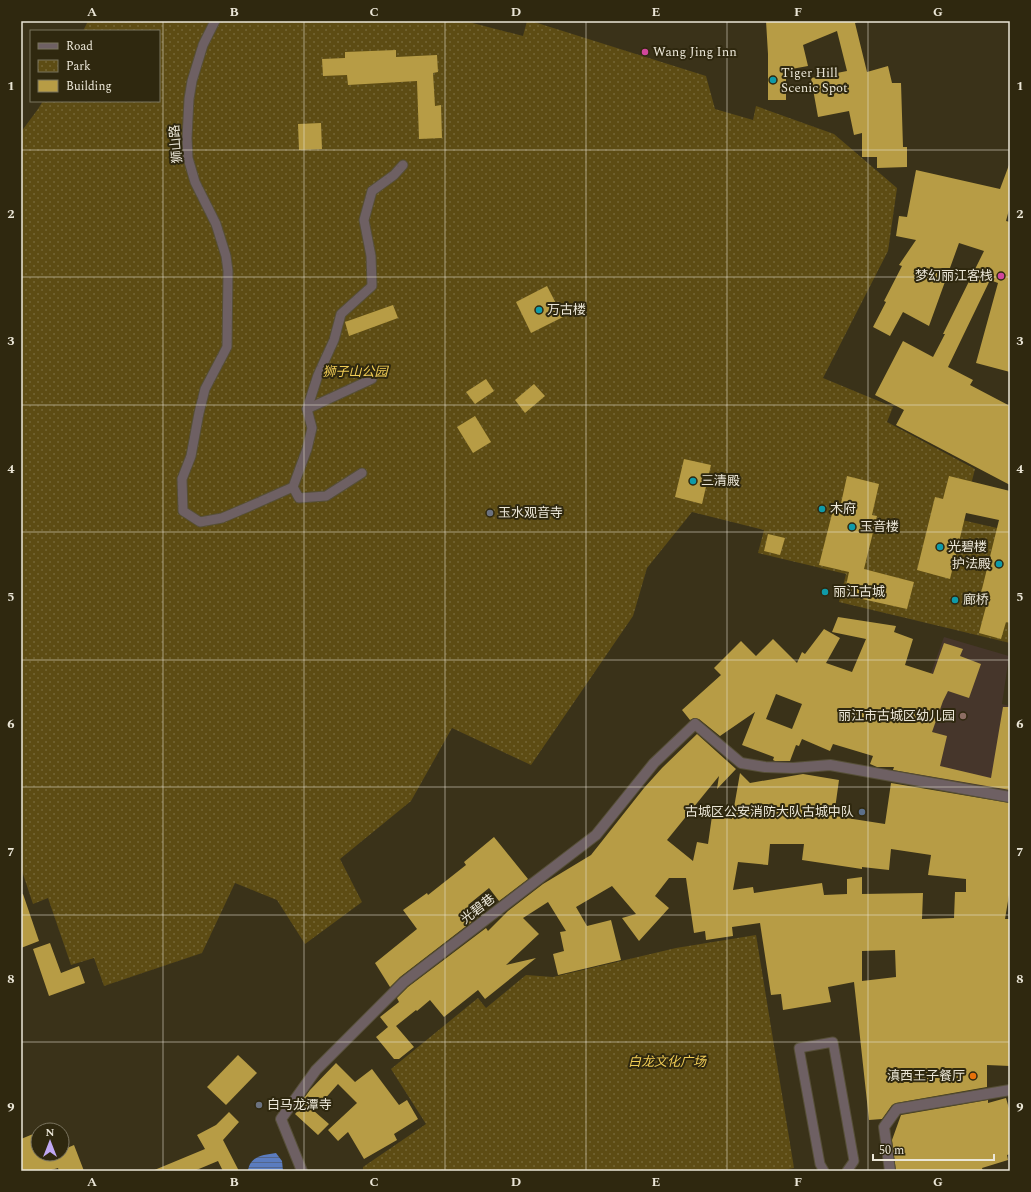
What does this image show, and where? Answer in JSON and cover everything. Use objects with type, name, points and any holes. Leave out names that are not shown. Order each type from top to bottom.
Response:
[{"type":"street","name":"光碧巷","points":[[302,1171],[281,1119],[316,1070],[404,982],[596,835],[654,764],[695,724],[741,763],[765,768],[793,768],[830,765],[1010,797]]},
{"type":"street","points":[[890,1171],[884,1127],[897,1109],[1010,1090]]},
{"type":"lane","name":"狮山路","points":[[215,21],[203,45],[192,81],[187,112],[187,138],[188,158],[195,182],[216,224],[222,240],[227,264],[227,347],[205,389],[191,456],[182,478],[183,511],[200,522],[222,518],[293,487]]},
{"type":"lane","points":[[362,473],[326,496],[299,498],[293,487],[312,428],[308,409],[318,375],[334,340],[341,314],[372,286],[371,256],[364,220],[372,191],[394,175],[403,165]]},
{"type":"lane","points":[[308,409],[372,379]]},
{"type":"lane","points":[[824,1171],[820,1164],[799,1048],[833,1042],[854,1161],[847,1171]]},
{"type":"shaded area","name":"丽江市古城区幼儿园","points":[[944,637],[1009,656],[1002,704],[1010,706],[1010,794],[901,772],[912,726]]},
{"type":"green space","name":"狮子山公园","points":[[88,21],[465,21],[523,36],[527,21],[531,21],[706,76],[715,109],[753,120],[756,106],[834,134],[897,188],[888,251],[823,378],[893,407],[887,422],[975,469],[962,520],[1010,531],[1010,643],[839,602],[846,574],[758,553],[764,530],[692,512],[647,568],[633,616],[531,765],[452,728],[411,801],[340,859],[362,902],[305,944],[277,900],[235,883],[202,953],[104,986],[94,958],[71,965],[48,898],[33,904],[21,871],[21,132],[42,102],[160,102],[160,30],[84,30]]},
{"type":"green space","name":"白龙文化广场","points":[[756,935],[794,1168],[778,1171],[363,1171],[363,1167],[426,1124],[391,1069],[478,998],[486,1008],[526,975],[553,977],[676,948]]},
{"type":"water","points":[[276,1153],[282,1161],[283,1171],[248,1171],[251,1162],[254,1159]]},
{"type":"building","points":[[766,21],[860,21],[855,23],[867,72],[888,66],[892,83],[901,83],[903,147],[907,147],[907,167],[877,168],[877,157],[862,157],[862,133],[854,135],[849,111],[818,117],[811,78],[847,71],[837,31],[803,45],[808,66],[786,70],[786,100],[768,100]]},
{"type":"building","points":[[396,50],[396,57],[437,55],[438,72],[433,73],[435,106],[441,105],[442,138],[419,139],[417,81],[348,85],[347,75],[323,76],[322,59],[345,58],[345,52]]},
{"type":"building","points":[[321,123],[322,149],[299,150],[298,124]]},
{"type":"building","points":[[1009,165],[1010,206],[1006,221],[1010,222],[1010,372],[976,363],[998,283],[990,280],[948,367],[973,380],[970,385],[1010,406],[1010,485],[896,425],[904,410],[875,395],[903,341],[933,357],[984,251],[959,243],[929,326],[903,312],[890,336],[873,327],[886,302],[884,301],[902,266],[899,265],[916,240],[896,236],[899,216],[907,217],[916,170],[1000,189]]},
{"type":"building","name":"万古楼","points":[[547,286],[563,317],[531,333],[516,302]]},
{"type":"building","points":[[393,305],[398,318],[349,336],[345,322]]},
{"type":"building","points":[[486,379],[494,391],[475,404],[466,392]]},
{"type":"building","points":[[534,384],[545,396],[525,413],[515,400]]},
{"type":"building","points":[[475,416],[491,442],[473,453],[457,427]]},
{"type":"building","name":"三清殿","points":[[684,459],[711,465],[702,504],[675,497]]},
{"type":"building","points":[[847,476],[879,484],[872,515],[877,516],[864,569],[914,582],[907,609],[844,595],[849,572],[819,565],[834,506],[840,508]]},
{"type":"building","points":[[949,476],[1010,491],[1010,623],[1006,622],[1001,639],[979,633],[989,595],[981,593],[999,520],[966,513],[950,579],[917,570],[935,497],[943,499]]},
{"type":"building","points":[[768,534],[785,538],[780,555],[764,551]]},
{"type":"building","points":[[838,617],[896,626],[894,632],[913,639],[905,665],[933,674],[944,643],[963,649],[960,656],[981,664],[969,698],[948,691],[932,732],[947,736],[940,766],[991,778],[1003,707],[1010,707],[1010,790],[893,770],[894,767],[877,767],[870,764],[873,756],[833,744],[830,751],[802,739],[799,746],[796,745],[790,761],[775,761],[773,760],[774,757],[742,745],[755,712],[720,736],[699,719],[694,718],[690,720],[682,710],[721,675],[714,668],[741,641],[756,656],[773,639],[797,663],[802,652],[805,654],[824,629],[840,638],[826,663],[852,672],[866,639],[832,632]],"holes":[[[776,694],[802,704],[792,729],[766,719]]]},
{"type":"building","points":[[697,734],[736,769],[717,789],[719,776],[667,840],[693,861],[697,842],[708,844],[712,816],[732,819],[740,773],[750,783],[803,774],[839,780],[834,816],[885,824],[891,783],[1010,803],[1010,889],[1005,919],[1010,919],[1010,1066],[987,1065],[987,1087],[896,1103],[892,1105],[882,1119],[869,1120],[854,982],[828,987],[831,1002],[783,1010],[781,994],[771,995],[760,923],[732,927],[733,936],[706,940],[705,931],[694,933],[686,878],[669,878],[655,896],[669,908],[639,941],[622,918],[636,914],[612,886],[576,907],[587,926],[611,920],[621,960],[558,975],[553,954],[564,951],[560,932],[566,931],[548,902],[523,918],[539,934],[506,965],[536,958],[485,999],[478,990],[444,1017],[430,1000],[396,1026],[414,1047],[399,1059],[394,1059],[376,1037],[388,1027],[380,1017],[399,1002],[397,998],[408,987],[486,928],[488,931],[508,911],[543,884],[591,855],[644,788]],"holes":[[[770,844],[804,844],[802,860],[862,869],[862,867],[889,870],[891,849],[931,855],[928,875],[966,879],[966,892],[955,892],[954,918],[922,919],[923,893],[862,894],[862,877],[847,879],[847,894],[824,895],[822,883],[754,893],[753,887],[733,890],[738,862],[768,865]],[[895,950],[896,977],[862,981],[862,951]]]},
{"type":"building","points":[[494,837],[528,879],[499,901],[489,888],[468,905],[478,917],[400,977],[390,987],[375,963],[417,929],[403,910],[427,893],[428,895],[466,865],[464,862]]},
{"type":"building","points":[[21,894],[23,894],[39,941],[21,948]]},
{"type":"building","points":[[50,943],[61,973],[79,966],[85,983],[49,996],[33,949]]},
{"type":"building","points":[[238,1055],[257,1073],[226,1105],[207,1087]]},
{"type":"building","points":[[336,1063],[355,1082],[372,1069],[399,1105],[407,1100],[418,1119],[394,1134],[397,1140],[364,1159],[348,1132],[338,1141],[328,1130],[357,1103],[338,1084],[314,1111],[329,1124],[318,1135],[295,1114],[305,1103],[302,1101],[310,1090]]},
{"type":"building","points":[[1006,1098],[1010,1112],[1010,1154],[1007,1155],[1008,1160],[982,1168],[983,1171],[896,1171],[892,1140],[901,1115],[988,1100],[988,1103]]},
{"type":"building","points":[[229,1112],[239,1122],[223,1140],[239,1171],[223,1171],[218,1161],[194,1171],[152,1171],[205,1149],[197,1135],[216,1125]]},
{"type":"building","points":[[30,1135],[30,1162],[70,1162],[70,1147],[74,1145],[84,1171],[59,1171],[58,1168],[48,1171],[21,1171],[21,1139]]},
{"type":"place","name":"Wang Jing Inn","points":[[645,52]]},
{"type":"place","name":"Tiger Hill Scenic Spot","points":[[773,80]]},
{"type":"place","name":"梦幻丽江客栈","points":[[1001,276]]},
{"type":"place","name":"万古楼","points":[[539,310]]},
{"type":"place","name":"三清殿","points":[[693,481]]},
{"type":"place","name":"木府","points":[[822,509]]},
{"type":"place","name":"玉水观音寺","points":[[490,513]]},
{"type":"place","name":"玉音楼","points":[[852,527]]},
{"type":"place","name":"光碧楼","points":[[940,547]]},
{"type":"place","name":"护法殿","points":[[999,564]]},
{"type":"place","name":"丽江古城","points":[[825,592]]},
{"type":"place","name":"廊桥","points":[[955,600]]},
{"type":"place","name":"丽江市古城区幼儿园","points":[[963,716]]},
{"type":"place","name":"古城区公安消防大队古城中队","points":[[862,812]]},
{"type":"place","name":"滇西王子餐厅","points":[[973,1076]]},
{"type":"place","name":"白马龙潭寺","points":[[259,1105]]}]
